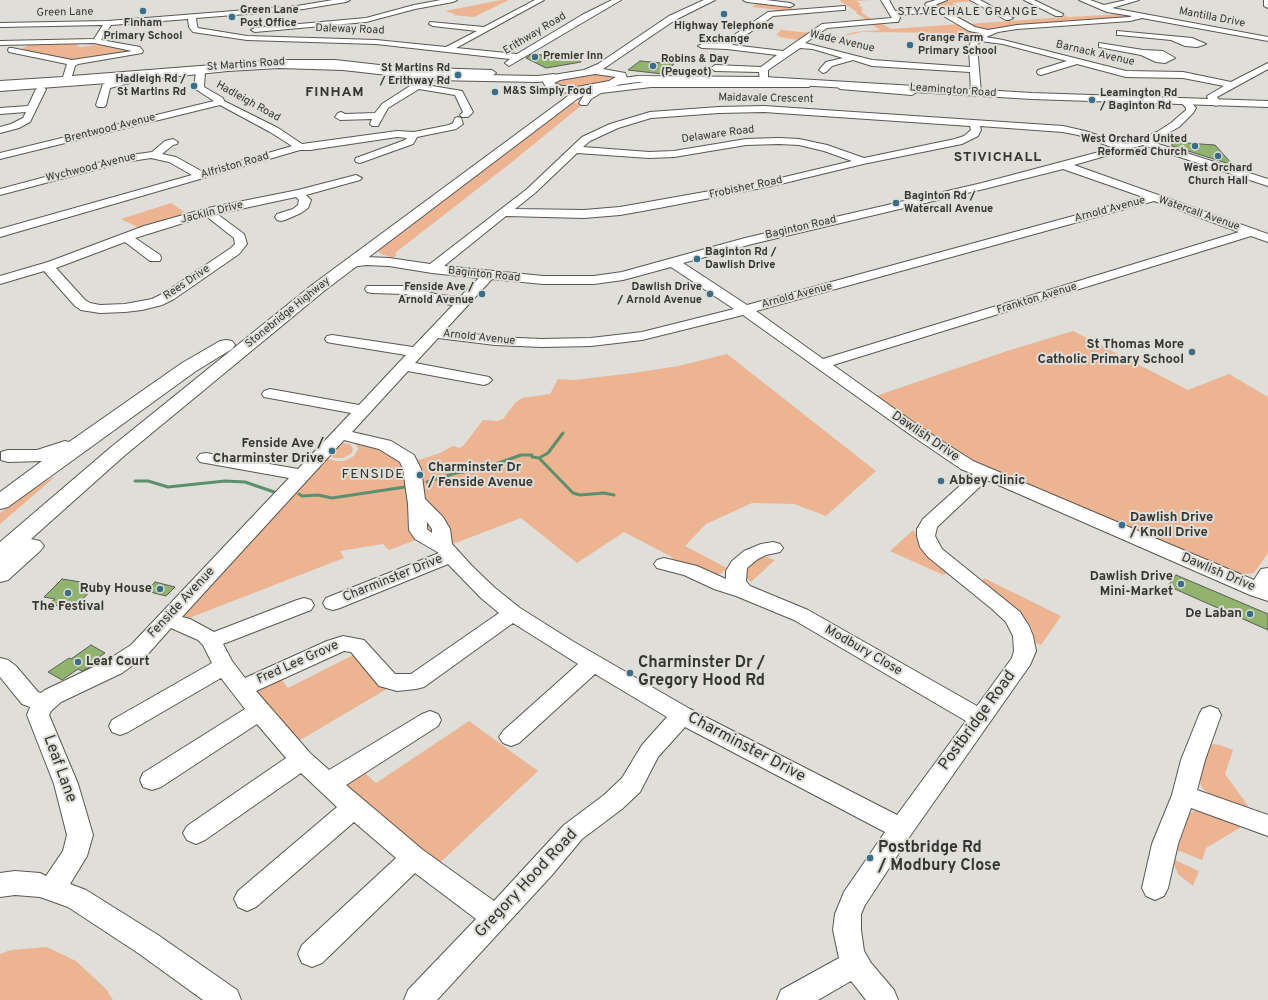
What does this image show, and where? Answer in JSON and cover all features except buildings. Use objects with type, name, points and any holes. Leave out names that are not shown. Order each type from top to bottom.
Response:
[{"type":"main road","points":[[553,84],[576,73],[602,66],[658,26],[711,0]]},
{"type":"main road","points":[[618,77],[614,69],[617,64],[656,35],[693,13],[722,0]]},
{"type":"main road","name":"St Martins Road","points":[[0,88],[200,73],[257,66],[309,65],[428,79],[490,76],[553,84],[569,90],[588,89]]},
{"type":"main road","points":[[576,73],[595,71],[618,77]]},
{"type":"main road","name":"Leamington Road","points":[[618,77],[640,81],[764,75],[913,90],[1186,102],[1268,104]]},
{"type":"main road","points":[[588,89],[618,77]]},
{"type":"main road","name":"Stonebridge Highway","points":[[0,554],[117,452],[228,352],[342,256],[556,99],[560,93],[553,84]]},
{"type":"main road","name":"Stonebridge Highway","points":[[0,534],[121,430],[350,263],[572,98],[588,89]]},
{"type":"main road","points":[[0,502],[189,367],[228,352]]},
{"type":"main road","points":[[0,574],[130,459],[206,388],[228,352]]},
{"type":"main road","points":[[4,454],[22,457],[48,454],[90,437]]},
{"type":"main road","points":[[0,494],[13,476],[14,468],[13,462],[4,454]]},
{"type":"street","name":"Green Lane","points":[[0,25],[108,23],[297,8],[346,0]]},
{"type":"street","points":[[222,35],[239,31],[366,20],[414,7],[453,0]]},
{"type":"street","points":[[448,49],[540,0]]},
{"type":"street","name":"Erithway Road","points":[[490,76],[585,16],[617,0]]},
{"type":"street","points":[[747,0],[789,5],[800,12]]},
{"type":"street","points":[[716,68],[764,75],[785,54],[825,26],[895,20],[896,18],[885,0]]},
{"type":"street","points":[[943,0],[929,4],[972,29],[989,33]]},
{"type":"street","points":[[974,0],[1010,18]]},
{"type":"street","points":[[1028,0],[1059,14]]},
{"type":"street","name":"Mantilla Drive","points":[[1083,0],[1103,8],[1268,39]]},
{"type":"street","points":[[1103,8],[1135,0]]},
{"type":"street","points":[[1268,0],[1268,6]]},
{"type":"street","points":[[724,47],[770,14],[842,8]]},
{"type":"street","points":[[824,10],[845,24]]},
{"type":"street","points":[[893,13],[937,10]]},
{"type":"street","name":"Daleway Road","points":[[192,16],[193,27],[195,29],[222,35],[270,40],[370,41],[518,57]]},
{"type":"street","points":[[976,92],[973,46],[978,38],[1006,28],[1130,19],[1142,16]]},
{"type":"street","points":[[1098,21],[1114,28],[1120,33],[1174,39]]},
{"type":"street","points":[[96,41],[108,23]]},
{"type":"street","points":[[433,24],[485,29]]},
{"type":"street","points":[[1030,26],[1050,33]]},
{"type":"street","points":[[1120,33],[1119,36],[1099,46],[1143,53]]},
{"type":"street","name":"Barnack Avenue","points":[[978,38],[1003,42],[1126,74],[1183,74],[1232,85]]},
{"type":"street","points":[[0,43],[96,41],[139,50],[133,53],[74,63],[0,47]]},
{"type":"street","name":"Wade Avenue","points":[[799,45],[814,47],[872,63],[975,70]]},
{"type":"street","points":[[702,46],[785,54]]},
{"type":"street","points":[[1067,59],[1081,53]]},
{"type":"street","points":[[823,70],[829,64],[852,58]]},
{"type":"street","points":[[1041,72],[1077,61]]},
{"type":"street","name":"St Martins Road","points":[[0,84],[68,83],[278,62],[335,63],[397,70],[490,76]]},
{"type":"street","points":[[68,83],[71,66],[74,63]]},
{"type":"street","points":[[1216,103],[1212,99],[1212,96],[1268,66]]},
{"type":"street","name":"St Martins Road","points":[[113,102],[101,104],[106,86],[118,82],[200,73]]},
{"type":"street","name":"Hadleigh Road","points":[[200,73],[199,88],[220,100],[219,102],[228,105],[261,123],[298,145],[298,147]]},
{"type":"street","points":[[341,115],[340,117],[376,120],[391,102],[428,79]]},
{"type":"street","name":"Leamington Road","points":[[584,103],[587,97],[599,91],[624,87],[640,81],[656,84],[770,84],[913,90]]},
{"type":"street","name":"St Martins Road","points":[[0,92],[41,89],[68,83]]},
{"type":"street","points":[[360,160],[409,142],[414,135],[452,127],[458,124],[468,112],[459,93],[449,90],[416,86]]},
{"type":"street","points":[[0,130],[25,122],[41,89]]},
{"type":"street","points":[[910,112],[913,90]]},
{"type":"street","name":"Brentwood Avenue","points":[[0,156],[214,105],[219,102]]},
{"type":"street","name":"Baginton Road","points":[[350,263],[366,261],[389,262],[488,276],[549,281],[594,280],[632,274],[768,236],[984,186],[1125,148],[1161,134],[1184,117],[1191,108],[1186,102]]},
{"type":"street","points":[[0,111],[31,108]]},
{"type":"street","name":"Maidavale Crescent","points":[[432,269],[542,182],[586,139],[600,131],[632,119],[663,114],[757,109],[910,112],[974,124],[1068,130],[1125,148]]},
{"type":"street","name":"Frobisher Road","points":[[503,212],[576,214],[632,210],[741,189],[863,161],[961,141],[974,134],[976,128],[974,124]]},
{"type":"street","name":"Alfriston Road","points":[[0,233],[202,176],[298,147],[310,147],[397,134],[414,135]]},
{"type":"street","name":"Delaware Road","points":[[574,150],[649,155],[674,154],[746,142],[779,141],[799,142],[827,148],[863,161]]},
{"type":"street","points":[[155,155],[169,143],[174,142]]},
{"type":"street","points":[[1143,142],[1268,183]]},
{"type":"street","name":"Wychwood Avenue","points":[[0,192],[128,158],[155,155],[172,159],[202,176]]},
{"type":"street","name":"Watercall Avenue","points":[[1063,165],[1268,238]]},
{"type":"street","points":[[1250,177],[1267,171]]},
{"type":"street","name":"Jacklin Drive","points":[[0,280],[47,267],[126,237],[208,212],[299,193],[356,178]]},
{"type":"street","points":[[281,217],[297,211],[304,206],[305,200],[299,193]]},
{"type":"street","name":"Arnold Avenue","points":[[434,333],[476,339],[528,343],[591,342],[653,334],[1154,198]]},
{"type":"street","name":"Rees Drive","points":[[47,267],[54,272],[80,304],[86,307],[100,309],[119,308],[142,306],[157,302],[169,296],[235,251],[241,244],[240,237],[208,212]]},
{"type":"street","name":"Frankton Avenue","points":[[822,364],[1252,232]]},
{"type":"street","points":[[126,237],[155,258]]},
{"type":"street","name":"Baginton Road","points":[[369,249],[369,252],[373,256],[389,262]]},
{"type":"street","name":"Dawlish Drive","points":[[673,262],[745,310],[952,456],[984,473],[1264,586]]},
{"type":"street","name":"Fenside Avenue","points":[[44,703],[53,696],[103,673],[127,659],[167,620],[488,276]]},
{"type":"street","points":[[372,289],[406,290],[438,299],[464,302]]},
{"type":"street","points":[[332,339],[417,352]]},
{"type":"street","points":[[404,366],[484,380]]},
{"type":"street","points":[[270,394],[362,410]]},
{"type":"street","name":"Charminster Drive","points":[[339,434],[376,442],[398,452],[410,462],[417,522],[420,533],[449,552],[474,581],[513,613],[593,663],[682,715],[901,829]]},
{"type":"street","points":[[206,458],[301,475]]},
{"type":"street","name":"Postbridge Road","points":[[884,1000],[861,972],[851,954],[847,937],[847,922],[851,907],[856,895],[901,829],[1022,660],[1024,651],[1025,641],[1019,626],[1009,613],[935,553],[926,536],[926,529],[930,523],[984,473]]},
{"type":"street","points":[[743,590],[737,585],[736,581],[736,571],[739,565],[751,555],[761,550],[773,548]]},
{"type":"street","name":"Charminster Drive","points":[[333,602],[449,552]]},
{"type":"street","name":"Modbury Close","points":[[664,564],[690,570],[717,583],[743,590],[801,615],[979,718]]},
{"type":"street","points":[[211,642],[304,605]]},
{"type":"street","name":"Fred Lee Grove","points":[[243,688],[343,643],[357,645],[387,680],[397,684],[416,681],[513,613]]},
{"type":"street","name":"Fred Lee Grove","points":[[167,620],[195,629],[205,635],[211,642],[224,666],[243,688],[259,711],[302,760],[327,784],[414,858],[496,918]]},
{"type":"street","points":[[511,737],[593,663]]},
{"type":"street","points":[[0,666],[8,672],[30,698],[44,703]]},
{"type":"street","points":[[120,726],[224,666]]},
{"type":"street","name":"Leaf Lane","points":[[44,703],[38,715],[66,784],[80,835],[74,856],[52,889]]},
{"type":"street","points":[[152,780],[259,711]]},
{"type":"street","name":"Gregory Hood Road","points":[[418,1000],[496,918],[573,832],[613,802],[631,785],[650,751],[682,715]]},
{"type":"street","points":[[1155,888],[1165,844],[1184,795],[1193,760],[1210,715]]},
{"type":"street","points":[[327,784],[430,720]]},
{"type":"street","points":[[196,833],[302,760]]},
{"type":"street","points":[[1184,795],[1268,826]]},
{"type":"street","points":[[246,899],[354,807]]},
{"type":"street","points":[[312,954],[414,858]]},
{"type":"street","points":[[0,885],[28,884],[52,889],[77,898],[148,944],[228,1000]]},
{"type":"street","points":[[791,1000],[856,964]]},
{"type":"shaded area","points":[[501,0],[509,0],[474,17],[453,15],[455,14],[445,11]]},
{"type":"shaded area","points":[[840,0],[870,0],[856,1],[861,4],[858,5],[863,8],[860,9],[863,10],[861,12],[873,20],[868,21]]},
{"type":"shaded area","points":[[948,0],[973,1],[952,3],[959,7],[955,7],[956,8],[940,9],[933,4]]},
{"type":"shaded area","points":[[758,2],[789,6],[793,10],[790,11],[752,7]]},
{"type":"shaded area","points":[[1123,14],[1131,16],[1014,26],[988,30],[976,28],[967,24],[1065,17],[1062,16],[1064,15],[1068,17]]},
{"type":"shaded area","points":[[881,23],[891,29],[960,24],[981,33],[972,38],[948,33],[861,32],[829,40],[817,36],[821,34],[840,37],[854,32],[880,30],[871,24]]},
{"type":"shaded area","points":[[755,27],[809,33],[800,40],[779,37],[780,36],[776,35],[781,30]]},
{"type":"shaded area","points":[[43,43],[44,45],[77,43],[77,46],[81,47],[102,44],[137,50],[70,61],[34,54],[37,52],[18,50],[30,45],[29,44]]},
{"type":"shaded area","points":[[591,73],[616,77],[609,82],[585,87],[561,87],[554,83],[554,81]]},
{"type":"shaded area","points":[[573,103],[583,104],[512,162],[395,253],[397,255],[393,258],[381,254],[377,250]]},
{"type":"shaded area","points":[[171,203],[189,215],[141,229],[121,219]]},
{"type":"shaded area","points":[[1073,331],[1188,390],[1229,374],[1268,397],[1268,553],[1254,573],[1247,574],[1232,572],[982,466],[963,456],[876,396],[1007,351]]},
{"type":"shaded area","points":[[727,354],[876,471],[826,516],[794,504],[752,503],[706,524],[685,546],[727,568],[718,576],[675,561],[670,556],[624,532],[577,563],[521,518],[445,547],[424,537],[389,550],[383,544],[340,551],[344,558],[189,618],[183,624],[167,620],[325,458],[336,461],[344,461],[354,456],[358,449],[353,437],[405,457],[419,460],[440,453],[453,446],[460,448],[483,420],[497,421],[503,419],[515,403],[522,398],[550,394],[558,379],[574,380],[633,373],[678,366]]},
{"type":"shaded area","points":[[343,443],[350,444],[353,449],[352,453],[343,458],[329,456]]},
{"type":"shaded area","points":[[56,476],[0,524],[0,513],[36,486]]},
{"type":"shaded area","points":[[913,530],[925,553],[948,572],[943,575],[890,551]]},
{"type":"shaded area","points":[[767,557],[775,560],[751,582],[744,576],[743,567],[758,558]]},
{"type":"shaded area","points":[[984,578],[1061,616],[1041,645],[1036,643],[1031,627],[1017,609],[984,582]]},
{"type":"shaded area","points":[[361,651],[397,683],[290,746],[243,688],[276,672],[288,688]]},
{"type":"shaded area","points":[[469,721],[538,771],[431,871],[327,784],[357,766],[376,783]]},
{"type":"shaded area","points":[[1211,744],[1220,745],[1233,750],[1225,774],[1251,810],[1214,797],[1201,786],[1199,778]]},
{"type":"shaded area","points":[[1194,811],[1199,811],[1243,826],[1206,848],[1202,860],[1177,850],[1187,815]]},
{"type":"shaded area","points":[[1173,859],[1199,871],[1193,886],[1178,874]]},
{"type":"shaded area","points":[[47,947],[76,961],[106,989],[113,1000],[0,1000],[0,954],[11,950]]},
{"type":"waterway","points":[[539,458],[548,453],[563,433]]},
{"type":"waterway","points":[[427,482],[456,473],[482,469],[521,455],[532,455],[532,457],[539,458]]},
{"type":"waterway","points":[[539,458],[573,493],[580,495],[604,493],[614,495]]},
{"type":"waterway","points":[[135,481],[148,481],[168,487],[225,481],[245,482],[277,493]]},
{"type":"waterway","points":[[299,494],[302,496],[318,495],[332,498],[405,487]]},
{"type":"place","name":"Finham Primary School","points":[[143,11]]},
{"type":"place","name":"Highway Telephone Exchange","points":[[724,14]]},
{"type":"place","name":"Green Lane Post Office","points":[[232,17]]},
{"type":"place","name":"Grange Farm Primary School","points":[[910,45]]},
{"type":"place","name":"Premier Inn","points":[[535,57]]},
{"type":"place","name":"Robins & Day (Peugeot)","points":[[653,66]]},
{"type":"place","name":"St Martins Rd / Erithway Rd","points":[[458,75]]},
{"type":"place","name":"Hadleigh Rd / St Martins Rd","points":[[194,86]]},
{"type":"place","name":"M&S Simply Food","points":[[495,92]]},
{"type":"place","name":"Leamington Rd / Baginton Rd","points":[[1092,100]]},
{"type":"place","name":"West Orchard United Reformed Church","points":[[1195,146]]},
{"type":"place","name":"West Orchard Church Hall","points":[[1218,156]]},
{"type":"place","name":"Baginton Rd / Watercall Avenue","points":[[896,203]]},
{"type":"place","name":"Baginton Rd / Dawlish Drive","points":[[697,259]]},
{"type":"place","name":"Fenside Ave / Arnold Avenue","points":[[482,294]]},
{"type":"place","name":"Dawlish Drive / Arnold Avenue","points":[[710,294]]},
{"type":"place","name":"St Thomas More Catholic Primary School","points":[[1192,352]]},
{"type":"place","name":"Fenside Ave / Charminster Drive","points":[[332,451]]},
{"type":"place","name":"Charminster Dr / Fenside Avenue","points":[[420,475]]},
{"type":"place","name":"Abbey Clinic","points":[[941,481]]},
{"type":"place","name":"Dawlish Drive / Knoll Drive","points":[[1122,525]]},
{"type":"place","name":"Dawlish Drive Mini-Market","points":[[1181,584]]},
{"type":"place","name":"Ruby House","points":[[160,589]]},
{"type":"place","name":"The Festival","points":[[68,593]]},
{"type":"place","name":"De Laban","points":[[1250,614]]},
{"type":"place","name":"Leaf Court","points":[[78,662]]},
{"type":"place","name":"Charminster Dr / Gregory Hood Rd","points":[[630,673]]},
{"type":"place","name":"Postbridge Rd / Modbury Close","points":[[870,858]]},
{"type":"district","name":"STYVECHALE GRANGE","points":[[968,13]]},
{"type":"district","name":"FINHAM","points":[[335,93]]},
{"type":"district","name":"STIVICHALL","points":[[998,158]]},
{"type":"district","name":"FENSIDE","points":[[373,475]]}]
